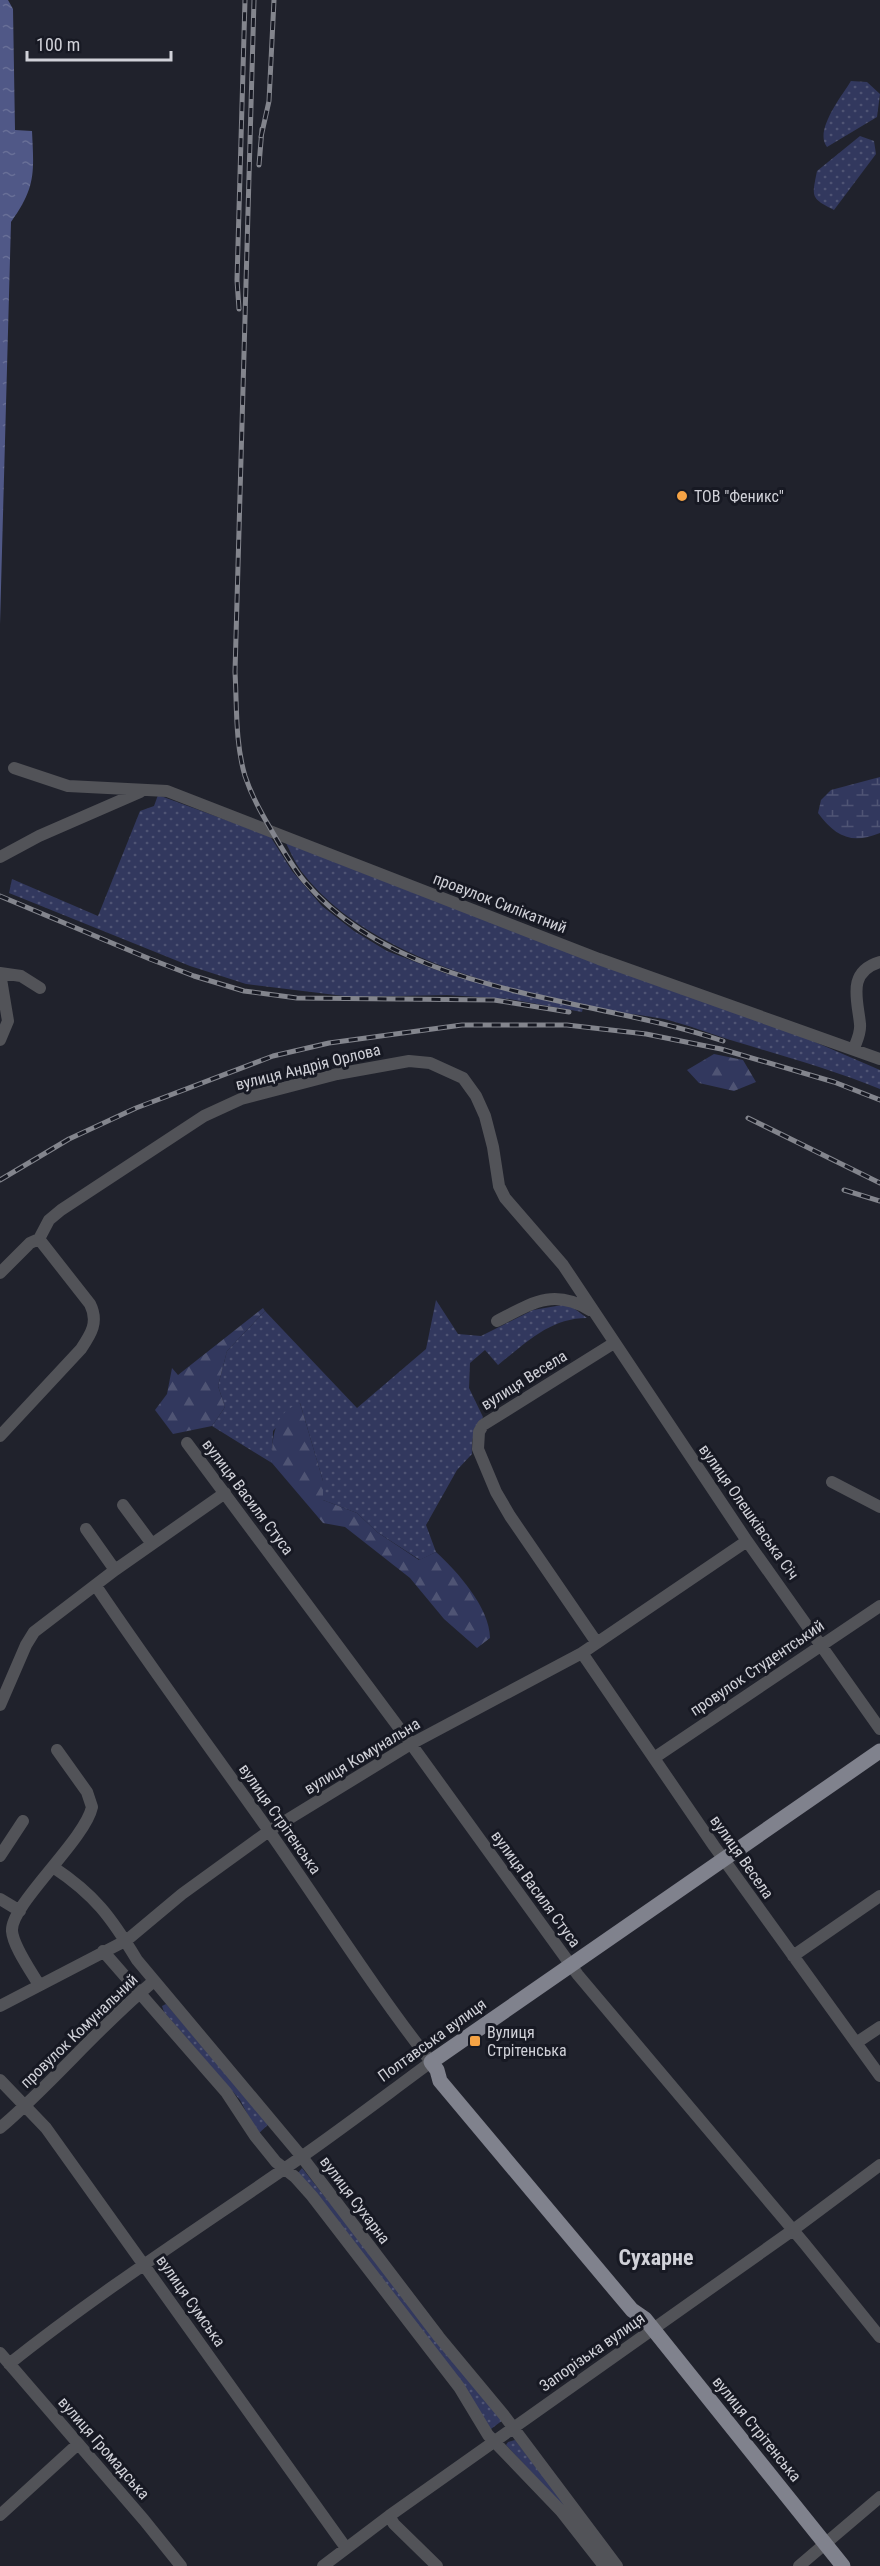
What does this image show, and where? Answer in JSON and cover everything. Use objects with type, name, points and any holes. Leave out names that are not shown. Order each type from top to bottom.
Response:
[{"type":"main road","name":"Полтавська вулиця","points":[[434,2066],[570,1964],[880,1751]]},
{"type":"main road","name":"вулиця Стрітенська","points":[[434,2066],[449,2076],[638,2305],[647,2321],[843,2566]]},
{"type":"street","name":"провулок Силікатний","points":[[14,768],[68,786],[167,791],[599,959],[880,1059]]},
{"type":"street","points":[[0,856],[39,836],[143,790]]},
{"type":"street","points":[[854,1048],[860,1030],[855,988],[860,978],[871,966],[880,962]]},
{"type":"street","points":[[0,1040],[8,1021],[0,973],[21,976],[40,988]]},
{"type":"street","name":"вулиця Андрія Орлова","points":[[0,1273],[30,1243],[39,1239],[49,1220],[62,1209],[204,1116],[241,1099],[337,1074],[409,1061],[430,1063],[463,1078],[476,1096],[488,1126],[499,1186],[505,1198],[512,1209],[563,1265],[594,1313]]},
{"type":"street","points":[[0,1436],[81,1349],[95,1323],[90,1304],[39,1239]]},
{"type":"street","points":[[497,1321],[531,1304],[551,1300],[575,1301],[594,1313]]},
{"type":"street","name":"вулиця Олешківська Січ","points":[[594,1313],[747,1541],[880,1729]]},
{"type":"street","name":"вулиця Весела","points":[[597,1643],[510,1516],[496,1492],[477,1442],[483,1425],[614,1343]]},
{"type":"street","name":"вулиця Василя Стуса","points":[[187,1443],[411,1744],[570,1964],[880,2337]]},
{"type":"street","points":[[832,1482],[880,1507]]},
{"type":"street","points":[[0,1705],[32,1635],[115,1570],[225,1493]]},
{"type":"street","points":[[123,1504],[152,1544]]},
{"type":"street","points":[[86,1529],[115,1570]]},
{"type":"street","name":"вулиця Комунальна","points":[[0,2006],[127,1940],[182,1894],[269,1832],[411,1744],[582,1653],[747,1541]]},
{"type":"street","name":"вулиця Стрітенська","points":[[96,1586],[190,1723],[269,1832],[341,1939],[434,2066]]},
{"type":"street","name":"провулок Студентський","points":[[654,1758],[880,1606]]},
{"type":"street","name":"вулиця Весела","points":[[582,1653],[723,1859],[880,2076]]},
{"type":"street","points":[[39,1985],[12,1933],[13,1924],[20,1911],[90,1817],[92,1807],[87,1792],[57,1750]]},
{"type":"street","points":[[0,1856],[23,1821]]},
{"type":"street","name":"вулиця Сухарна","points":[[53,1867],[88,1892],[127,1940],[138,1960],[154,1981],[302,2157],[439,2337],[514,2428],[617,2566]]},
{"type":"street","points":[[793,1956],[880,1896]]},
{"type":"street","points":[[0,1899],[20,1911]]},
{"type":"street","name":"вулиця Сухарна","points":[[103,1951],[226,2092],[255,2136],[312,2196],[459,2387],[495,2441],[561,2511],[604,2566]]},
{"type":"street","name":"провулок Комунальний","points":[[0,2128],[154,1981]]},
{"type":"street","points":[[856,2043],[880,2027]]},
{"type":"street","name":"Полтавська вулиця","points":[[9,2364],[144,2263],[434,2066]]},
{"type":"street","name":"вулиця Сумська","points":[[0,2080],[46,2128],[346,2548]]},
{"type":"street","name":"Запорізька вулиця","points":[[323,2566],[389,2516],[514,2428],[647,2321],[793,2230],[880,2165]]},
{"type":"street","name":"вулиця Громадська","points":[[0,2353],[181,2566]]},
{"type":"street","points":[[0,2515],[78,2444]]},
{"type":"street","points":[[799,2566],[880,2497]]},
{"type":"street","points":[[389,2516],[394,2524],[437,2566]]},
{"type":"green space","points":[[851,81],[867,82],[880,94],[877,117],[827,147],[824,140],[826,123]]},
{"type":"green space","points":[[860,136],[874,141],[876,154],[834,210],[815,196],[817,171]]},
{"type":"green space","points":[[880,777],[880,833],[860,838],[844,836],[831,828],[818,813],[821,800],[831,790]]},
{"type":"green space","points":[[158,795],[270,836],[292,871],[322,906],[354,931],[387,951],[447,974],[583,1008],[582,1012],[509,999],[447,995],[352,997],[246,984],[190,966],[9,893],[12,879],[98,916],[140,811],[154,806]]},
{"type":"green space","points":[[284,839],[808,1039],[880,1070],[880,1089],[673,1021],[593,1008],[546,997],[468,975],[429,961],[392,944],[358,924],[327,899],[301,871]]},
{"type":"green space","points":[[714,1054],[743,1060],[756,1082],[734,1091],[699,1083],[687,1070]]},
{"type":"green space","points":[[436,1300],[458,1334],[481,1336],[533,1310],[568,1304],[587,1318],[561,1322],[550,1327],[529,1340],[498,1365],[485,1350],[470,1363],[469,1388],[483,1417],[474,1435],[472,1454],[457,1470],[426,1525],[436,1552],[420,1560],[377,1532],[357,1513],[323,1500],[323,1481],[300,1403],[273,1431],[272,1463],[212,1426],[225,1407],[218,1386],[227,1351],[265,1311],[357,1408],[426,1349]]},
{"type":"green space","points":[[263,1308],[265,1311],[227,1351],[218,1386],[225,1407],[212,1426],[173,1434],[155,1410],[167,1394],[172,1368],[178,1375]]},
{"type":"green space","points":[[300,1403],[323,1481],[323,1500],[357,1513],[377,1532],[419,1560],[436,1552],[471,1591],[485,1615],[490,1638],[477,1648],[444,1619],[410,1578],[345,1527],[323,1523],[272,1463],[274,1436],[279,1420],[291,1407]]},
{"type":"green space","points":[[166,2004],[270,2123],[258,2134],[240,2100],[164,2012],[162,2006]]},
{"type":"green space","points":[[302,2168],[503,2420],[491,2429],[298,2173]]},
{"type":"green space","points":[[515,2440],[581,2525],[506,2445]]},
{"type":"water","points":[[0,0],[8,0],[13,9],[15,130],[32,131],[33,169],[25,199],[11,222],[0,624]]},
{"type":"railway","points":[[239,309],[237,280],[245,0]]},
{"type":"railway","points":[[254,0],[235,672],[240,750],[245,776],[252,793],[284,851],[305,882],[346,920],[393,949],[445,971],[501,987],[671,1026],[723,1041]]},
{"type":"railway","points":[[261,137],[269,101],[274,0]]},
{"type":"railway","points":[[259,165],[262,129]]},
{"type":"railway","points":[[0,896],[150,959],[194,976],[244,991],[297,998],[494,1000],[569,1012]]},
{"type":"railway","points":[[0,1180],[69,1139],[136,1108],[273,1056],[329,1043],[462,1025],[567,1025],[646,1034],[721,1049],[834,1082],[880,1100]]},
{"type":"railway","points":[[748,1118],[880,1183]]},
{"type":"railway","points":[[844,1190],[880,1201]]},
{"type":"place","name":"ТОВ \"Феникс\"","points":[[682,496]]},
{"type":"place","name":"Вулиця Стрітенська","points":[[475,2041]]},
{"type":"district","name":"Сухарне","points":[[656,2257]]}]
